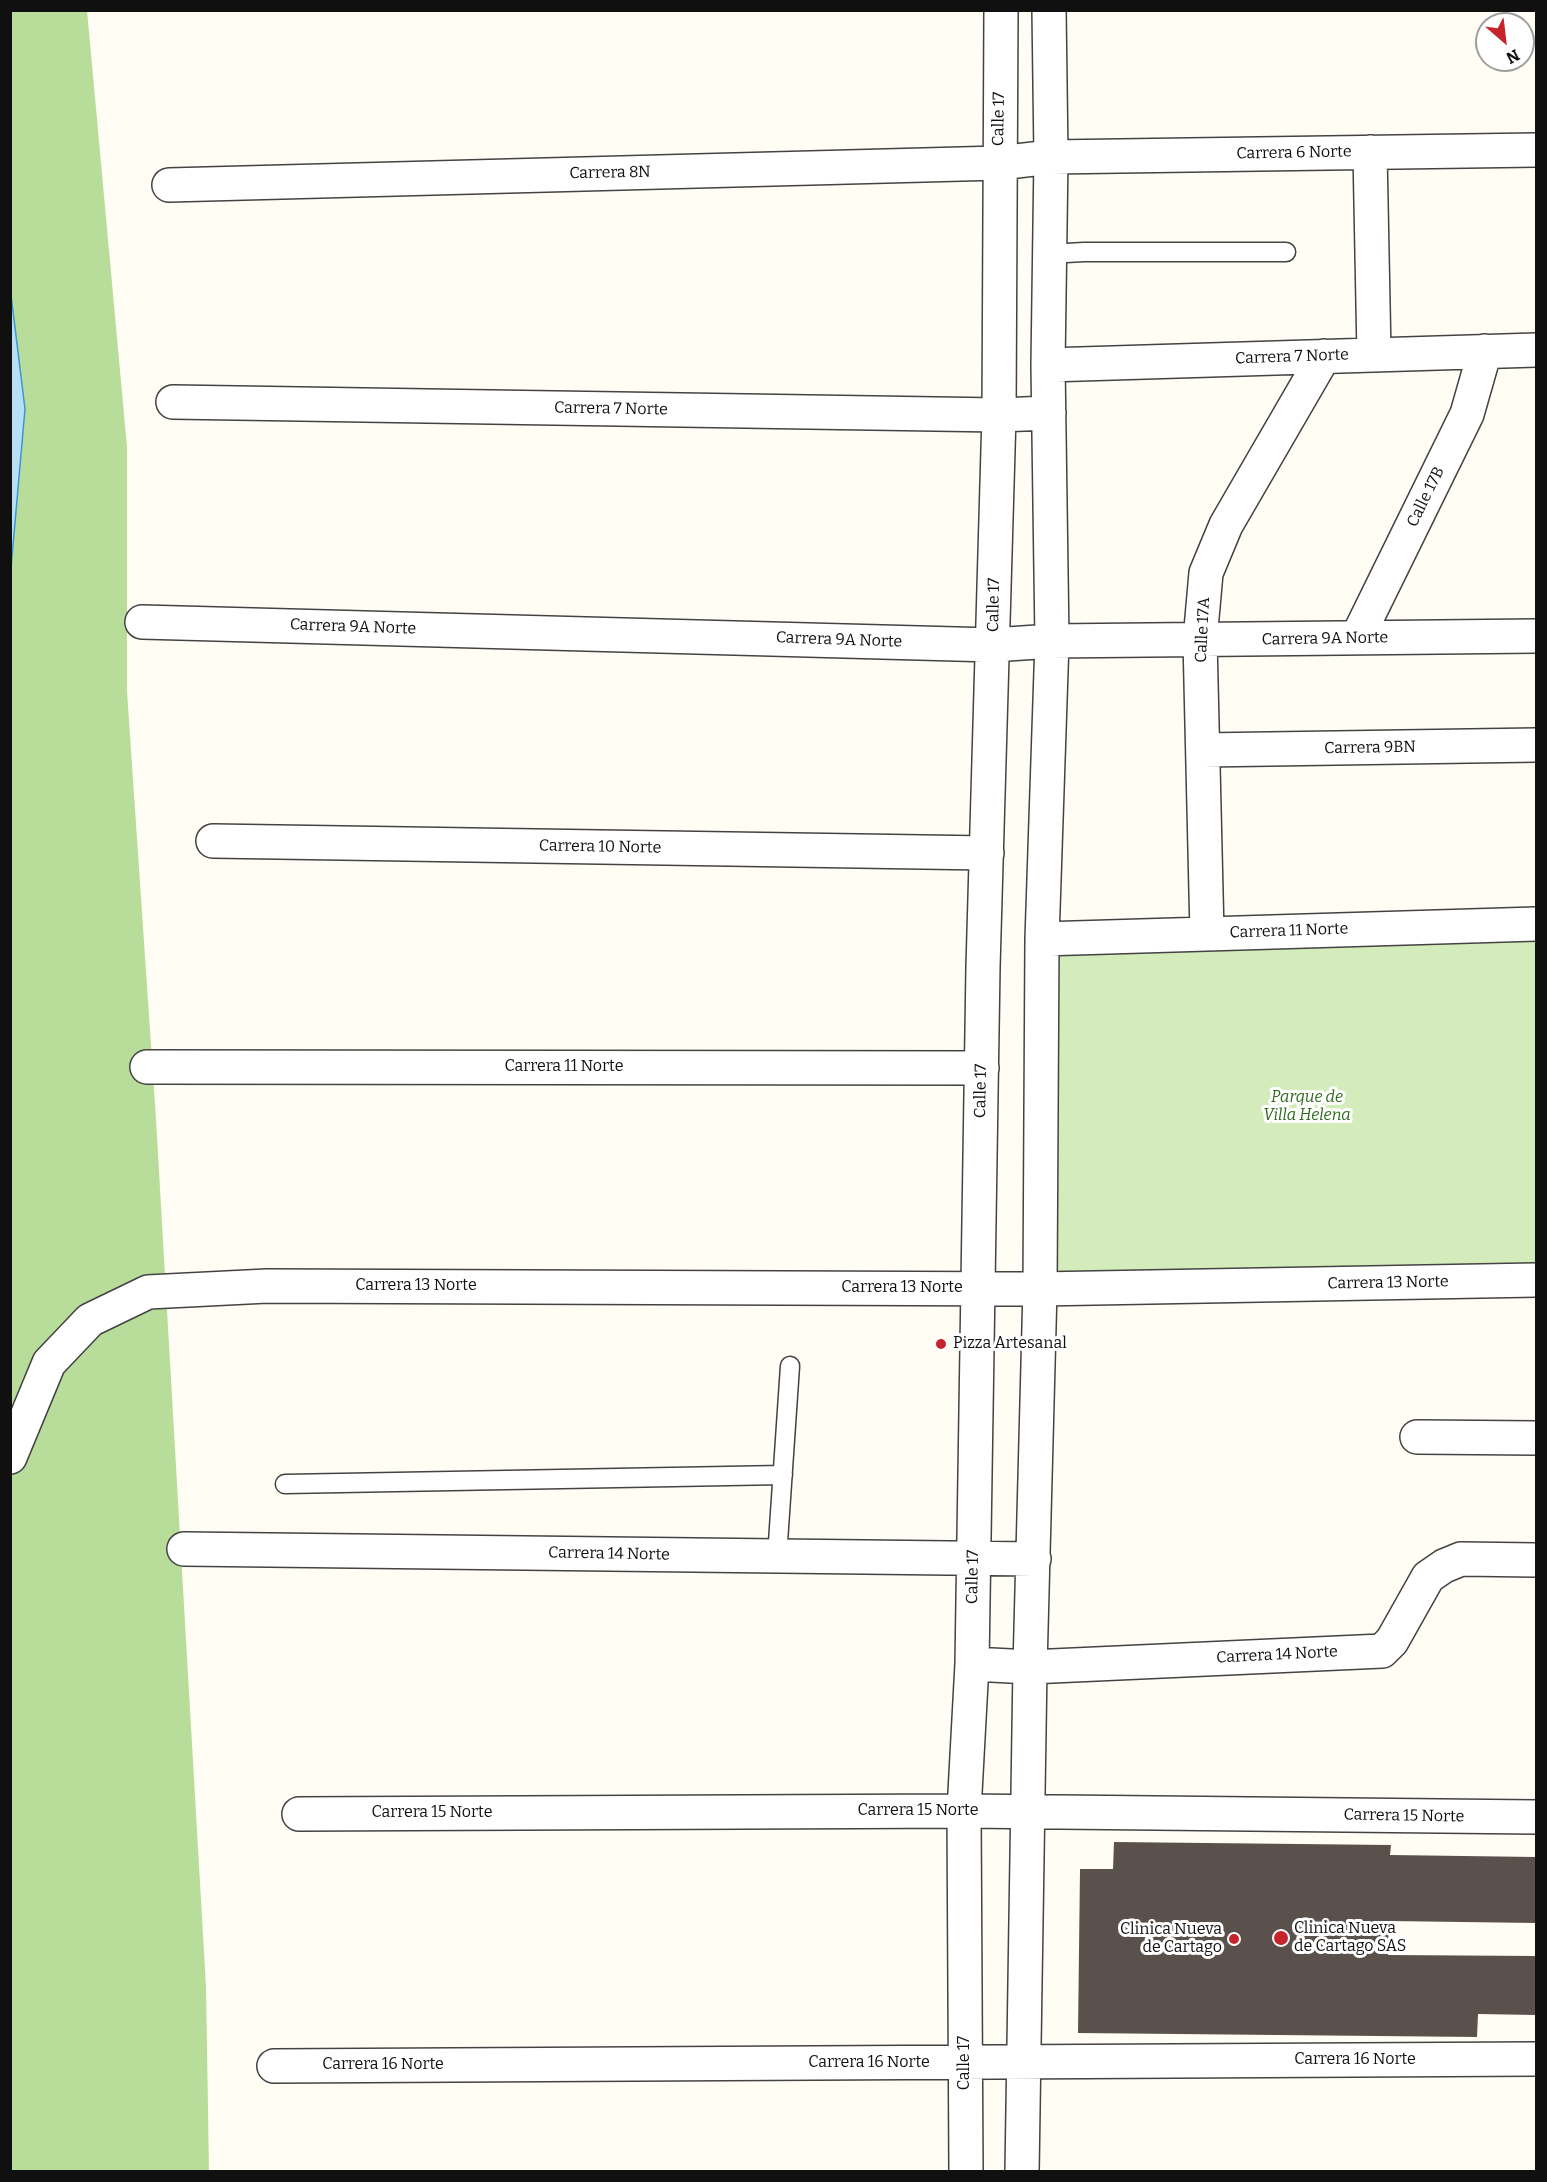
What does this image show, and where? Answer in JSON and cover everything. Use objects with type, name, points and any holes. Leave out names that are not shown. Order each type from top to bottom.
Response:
[{"type":"street","name":"Calle 17","points":[[966,2172],[964,1811],[972,1664],[982,1068],[999,416],[1001,10]]},
{"type":"street","points":[[1022,2172],[1030,1667],[1040,1289],[1042,939],[1052,641],[1048,365],[1051,157],[1049,10]]},
{"type":"street","name":"Carrera 6 Norte","points":[[1051,157],[1536,150]]},
{"type":"street","points":[[1370,152],[1374,355]]},
{"type":"street","name":"Carrera 8N","points":[[170,185],[999,164],[1051,157]]},
{"type":"street","name":"Carrera 7 Norte","points":[[1048,365],[1536,350]]},
{"type":"street","name":"Calle 17B","points":[[1357,638],[1467,414],[1485,351]]},
{"type":"street","name":"Calle 17A","points":[[1207,934],[1200,640],[1206,573],[1226,525],[1324,356]]},
{"type":"street","name":"Carrera 7 Norte","points":[[173,402],[999,416],[1049,413]]},
{"type":"street","name":"Carrera 9A Norte","points":[[142,621],[993,645],[1052,641],[1536,636]]},
{"type":"street","name":"Carrera 9BN","points":[[1203,750],[1536,746]]},
{"type":"street","name":"Carrera 10 Norte","points":[[213,841],[987,853]]},
{"type":"street","name":"Carrera 11 Norte","points":[[1042,939],[1536,924]]},
{"type":"street","name":"Carrera 11 Norte","points":[[147,1067],[982,1068]]},
{"type":"street","name":"Carrera 13 Norte","points":[[10,1457],[49,1364],[90,1320],[148,1292],[267,1286],[1040,1289],[1536,1280]]},
{"type":"street","points":[[1417,1437],[1536,1438]]},
{"type":"street","name":"Carrera 14 Norte","points":[[184,1549],[1034,1558]]},
{"type":"street","name":"Carrera 14 Norte","points":[[972,1664],[1030,1667],[1382,1650],[1392,1641],[1428,1577],[1444,1566],[1461,1559],[1536,1560]]},
{"type":"street","name":"Carrera 15 Norte","points":[[298,1814],[964,1811],[1536,1817]]},
{"type":"street","name":"Carrera 16 Norte","points":[[274,2066],[1536,2059]]},
{"type":"lane","points":[[1048,254],[1286,252]]},
{"type":"lane","points":[[777,1557],[790,1366]]},
{"type":"lane","points":[[285,1484],[783,1475]]},
{"type":"green space","points":[[87,10],[127,447],[127,691],[156,1119],[206,1987],[209,2171],[11,2172],[10,568],[25,409],[10,305],[10,11]]},
{"type":"green space","name":"Parque de Villa Helena","points":[[1536,924],[1536,1280],[1040,1289],[1042,939]]},
{"type":"water","points":[[11,295],[25,409],[11,568]]},
{"type":"building","name":"Clinica Nueva de Cartago SAS","points":[[1114,1842],[1391,1845],[1390,1855],[1536,1857],[1536,1923],[1389,1921],[1388,1955],[1536,1956],[1536,2015],[1478,2014],[1477,2037],[1078,2033],[1080,1869],[1113,1869]]},
{"type":"place","name":"Pizza Artesanal","points":[[941,1344]]},
{"type":"place","name":"Clinica Nueva de Cartago SAS","points":[[1281,1938]]},
{"type":"place","name":"Clinica Nueva de Cartago","points":[[1234,1939]]}]
